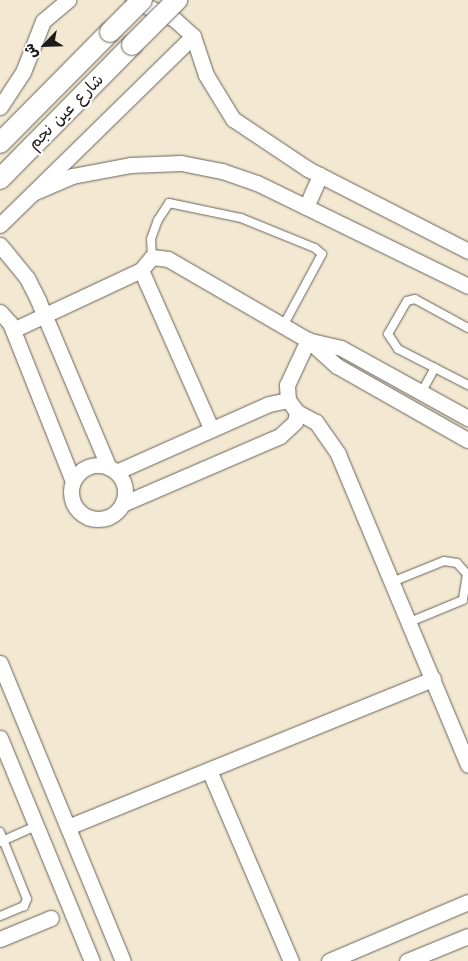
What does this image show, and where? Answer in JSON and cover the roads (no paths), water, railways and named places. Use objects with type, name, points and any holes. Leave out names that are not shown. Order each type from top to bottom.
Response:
[{"type":"main road","name":"شارع عين نجم","points":[[0,143],[142,0]]},
{"type":"main road","name":"شارع عين نجم","points":[[0,179],[177,0]]},
{"type":"street","points":[[0,107],[23,72],[43,21],[68,0]]},
{"type":"street","points":[[133,0],[174,19],[193,36],[206,75],[233,119],[263,142],[320,175],[468,250]]},
{"type":"street","points":[[0,225],[193,36]]},
{"type":"street","points":[[33,193],[72,176],[130,165],[181,164],[222,171],[248,180],[306,207],[468,286]]},
{"type":"street","points":[[306,207],[320,175]]},
{"type":"street","points":[[0,245],[26,278],[113,470],[124,488],[122,504]]},
{"type":"street","points":[[13,330],[141,270],[152,258],[168,259],[308,340],[337,366],[468,441]]},
{"type":"street","points":[[141,270],[211,428]]},
{"type":"street","points":[[0,312],[13,330],[73,481],[72,499],[82,514],[100,518],[109,516],[122,504],[280,436],[295,422],[287,385],[308,340]]},
{"type":"street","points":[[308,340],[341,348],[468,418]]},
{"type":"street","points":[[73,481],[85,468],[93,465],[113,470],[268,404],[292,406],[316,422],[338,454],[410,622],[468,765]]},
{"type":"street","points":[[0,663],[123,961]]},
{"type":"street","points":[[68,827],[433,679]]},
{"type":"street","points":[[0,738],[92,961]]},
{"type":"street","points":[[209,770],[291,961]]},
{"type":"street","points":[[329,961],[468,902]]},
{"type":"street","points":[[0,939],[51,918]]},
{"type":"street","points":[[408,961],[468,936]]},
{"type":"lane","points":[[152,258],[151,239],[158,220],[169,203],[241,218],[315,248],[322,254],[282,326]]},
{"type":"lane","points":[[468,328],[416,299],[407,301],[388,334],[398,349],[468,385]]},
{"type":"lane","points":[[421,392],[435,368]]},
{"type":"lane","points":[[392,582],[444,561],[457,563],[467,574],[463,600],[410,622]]},
{"type":"lane","points":[[2,841],[36,826]]},
{"type":"lane","points":[[0,832],[2,841],[27,899],[24,906],[0,916]]}]
